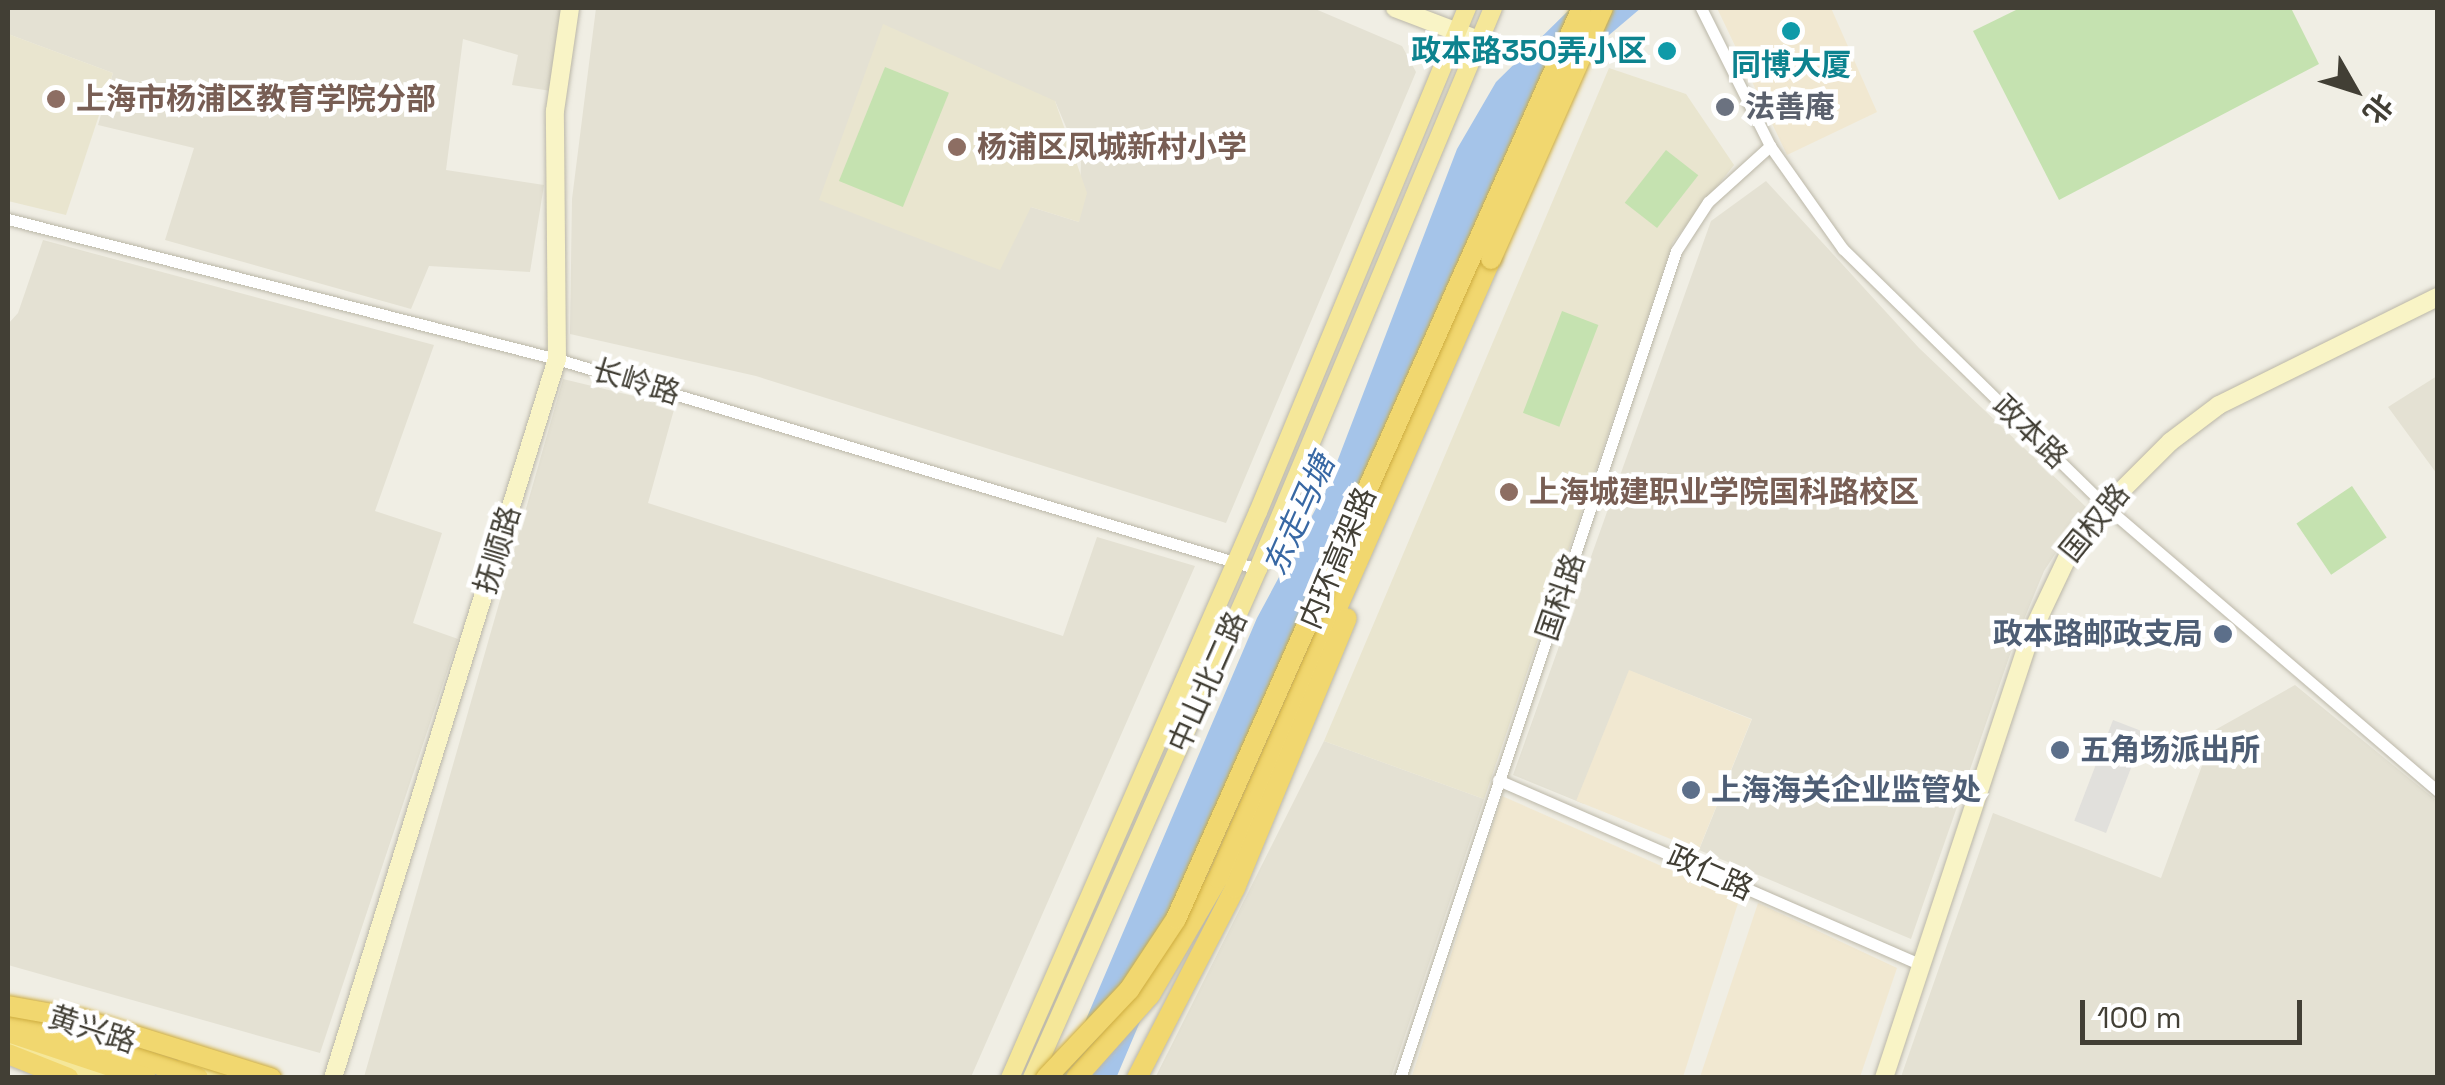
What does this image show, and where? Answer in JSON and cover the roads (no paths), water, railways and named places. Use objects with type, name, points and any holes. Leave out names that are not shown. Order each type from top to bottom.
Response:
[{"type":"highway","name":"内环高架路","points":[[1046,1078],[1129,990],[1176,919],[1582,8]]},
{"type":"highway","name":"内环高架路","points":[[1076,1078],[1150,994],[1218,878],[1603,8]]},
{"type":"highway","points":[[1137,1078],[1276,795],[1475,314],[1491,260]]},
{"type":"highway","points":[[8,1004],[107,1026],[271,1078]]},
{"type":"highway","points":[[8,1015],[198,1078]]},
{"type":"highway","points":[[8,1032],[146,1078]]},
{"type":"highway","points":[[8,1054],[68,1078]]},
{"type":"main road","name":"中山北二路","points":[[1010,1078],[1237,562],[1465,8]]},
{"type":"main road","name":"中山北二路","points":[[1032,1078],[1258,568],[1490,13]]},
{"type":"main road","name":"黄兴路","points":[[8,1004],[234,1078]]},
{"type":"main road","name":"黄兴路","points":[[8,1045],[106,1078]]},
{"type":"street","name":"抚顺路","points":[[332,1078],[558,359],[554,111],[570,8]]},
{"type":"street","points":[[1394,8],[1479,40]]},
{"type":"street","points":[[1465,8],[1490,13]]},
{"type":"street","name":"政本路","points":[[1701,8],[1770,146],[1843,248],[2104,505],[2438,790]]},
{"type":"street","name":"国科路","points":[[1400,1078],[1676,251],[1708,202],[1770,146]]},
{"type":"street","name":"长岭路","points":[[8,218],[558,359],[1258,568]]},
{"type":"street","name":"国权路","points":[[1884,1078],[2054,576],[2104,505],[2219,405],[2438,297]]},
{"type":"street","name":"政仁路","points":[[1498,780],[1921,965]]},
{"type":"water","name":"东走马塘","points":[[1571,8],[1641,8],[1530,102],[1117,1076],[1061,1078],[1257,618],[1327,488],[1457,149],[1496,82]]},
{"type":"place","name":"同博大厦","points":[[1791,31]]},
{"type":"place","name":"政本路350弄小区","points":[[1667,51]]},
{"type":"place","name":"上海市杨浦区教育学院分部","points":[[56,99]]},
{"type":"place","name":"法善庵","points":[[1725,107]]},
{"type":"place","name":"杨浦区凤城新村小学","points":[[957,147]]},
{"type":"place","name":"上海城建职业学院国科路校区","points":[[1509,492]]},
{"type":"place","name":"政本路邮政支局","points":[[2223,634]]},
{"type":"place","name":"五角场派出所","points":[[2060,750]]},
{"type":"place","name":"上海海关企业监管处","points":[[1691,790]]}]
